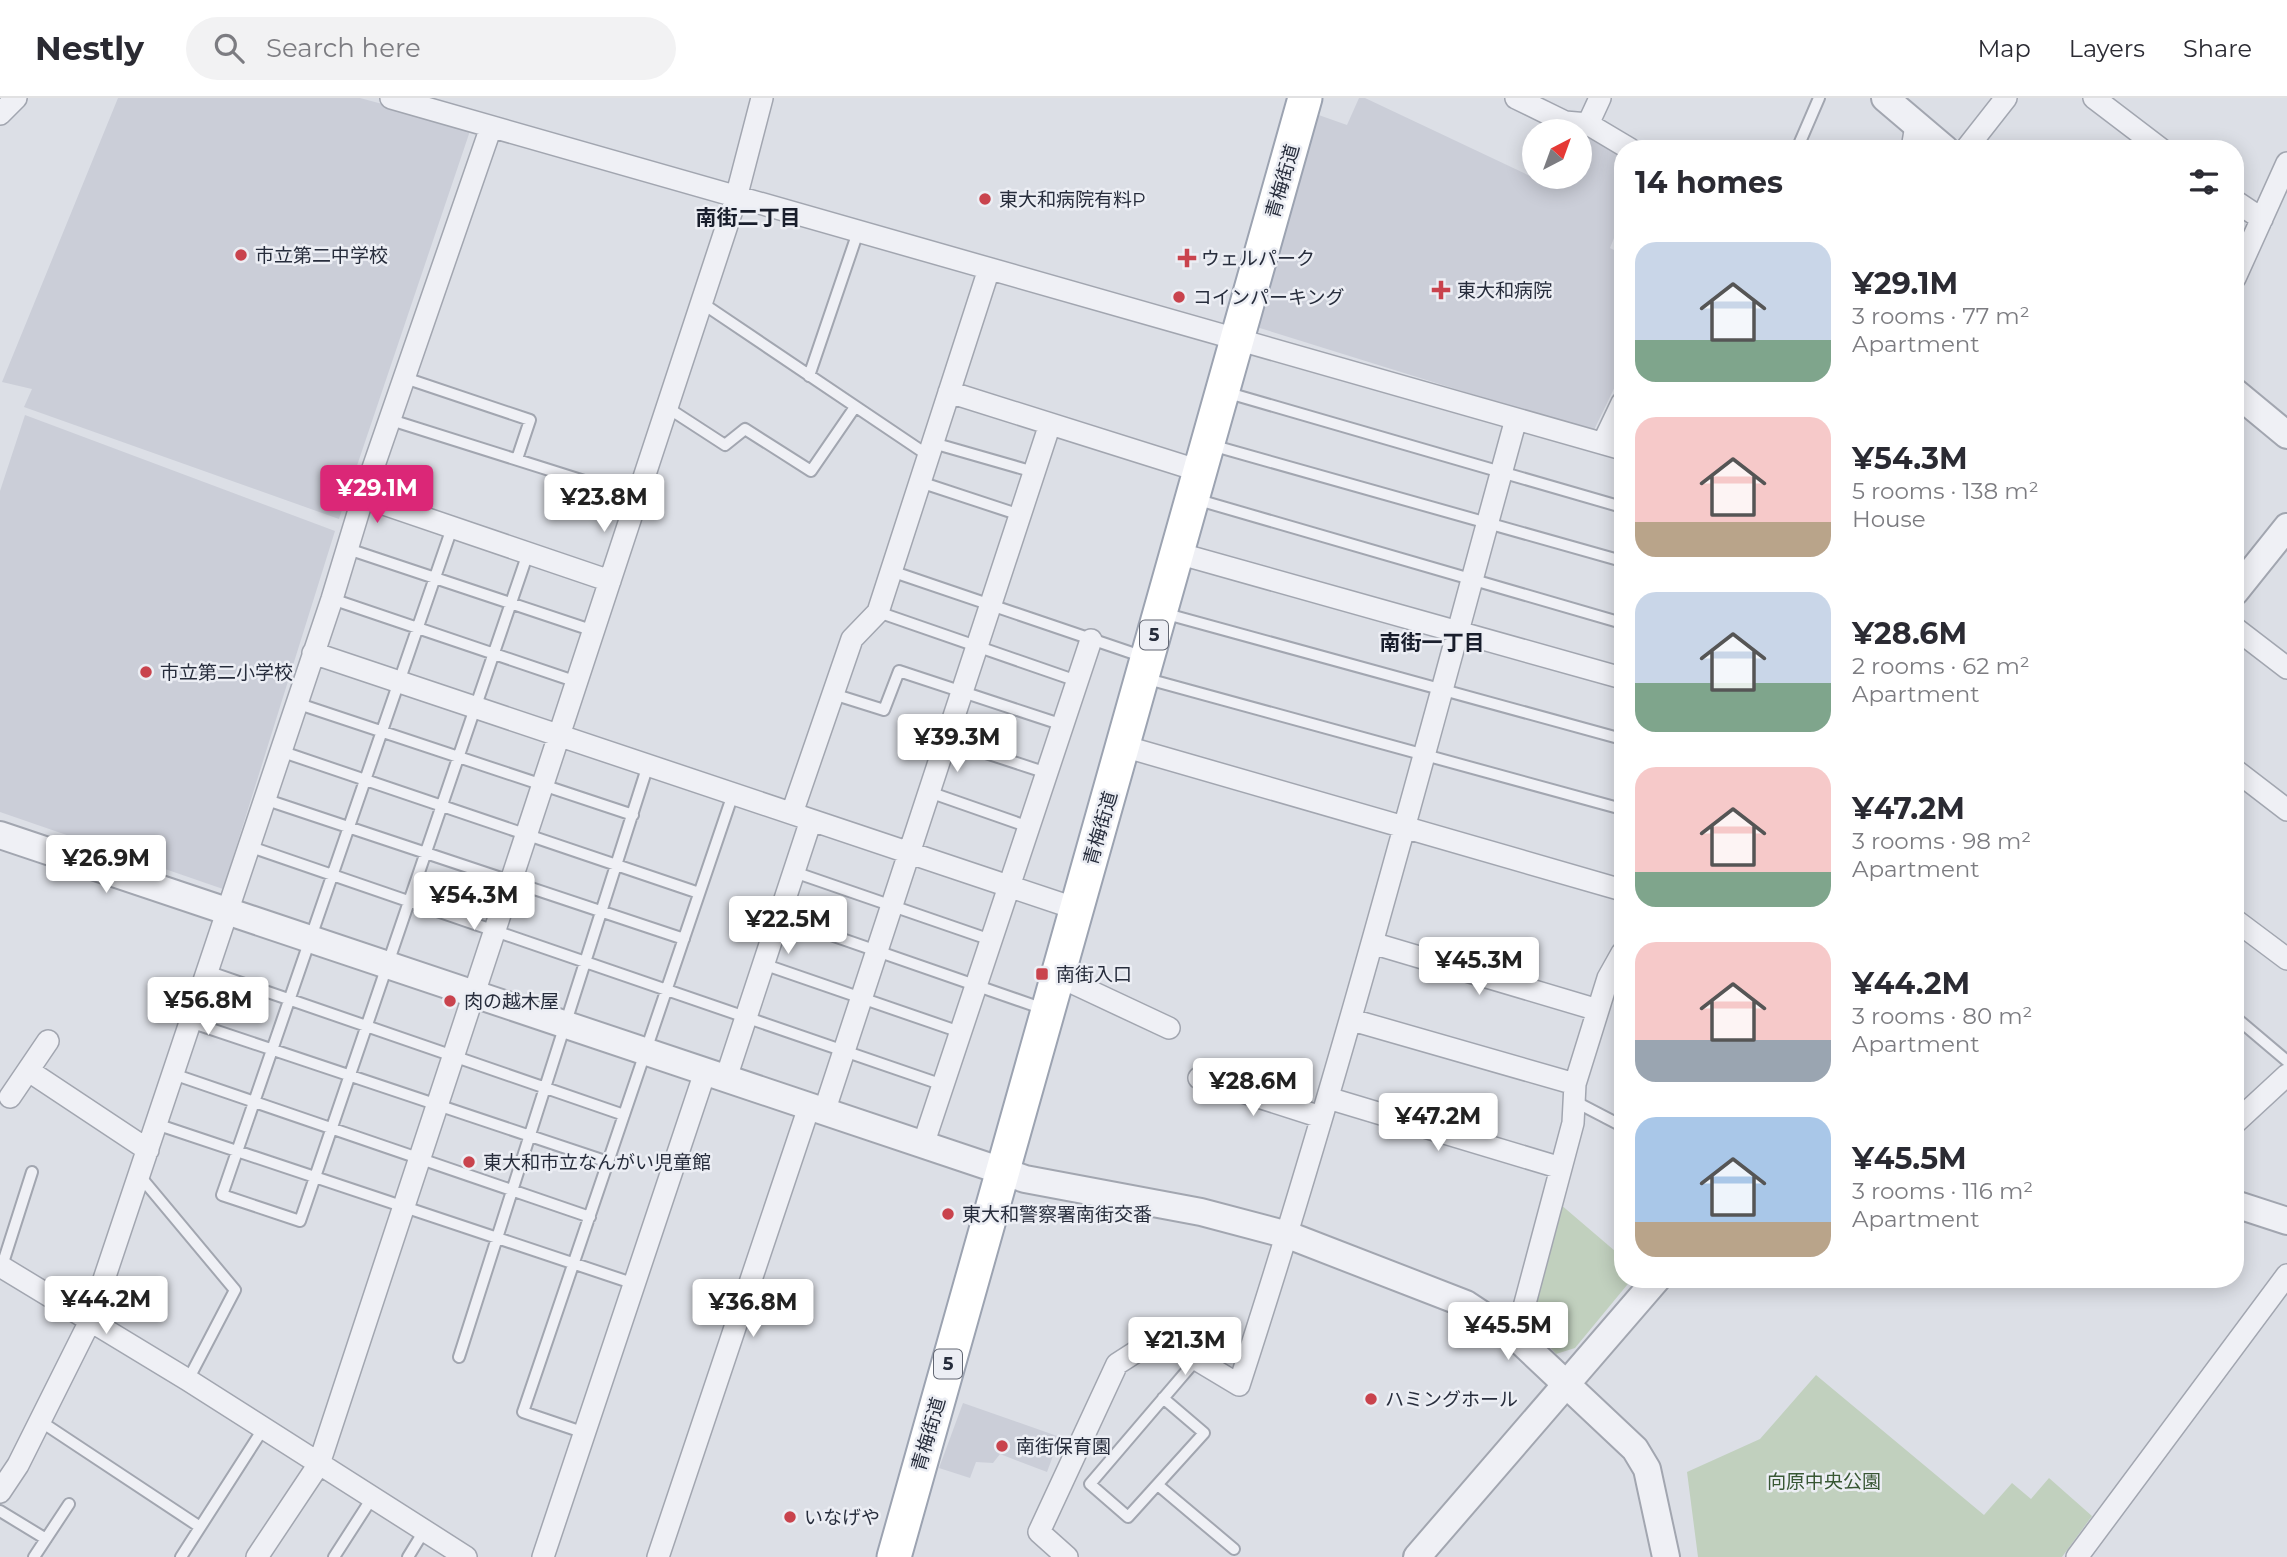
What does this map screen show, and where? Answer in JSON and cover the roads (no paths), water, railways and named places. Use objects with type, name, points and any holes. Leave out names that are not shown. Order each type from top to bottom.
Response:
[{"type":"main road","name":"青梅街道","points":[[894,1557],[1305,98]]},
{"type":"street","points":[[0,114],[16,98]]},
{"type":"street","points":[[257,1557],[319,1464],[668,408],[736,198],[762,98]]},
{"type":"street","points":[[1516,98],[1559,119]]},
{"type":"street","points":[[1590,119],[1601,98]]},
{"type":"street","points":[[1885,98],[1914,137]]},
{"type":"street","points":[[1973,140],[2006,98]]},
{"type":"street","points":[[2094,98],[2149,140]]},
{"type":"street","points":[[397,99],[736,198],[1613,446]]},
{"type":"street","points":[[1592,126],[1615,140]]},
{"type":"street","points":[[0,1492],[40,1421],[90,1321],[332,599],[363,498],[491,127]]},
{"type":"street","points":[[2244,258],[2286,167]]},
{"type":"street","points":[[2244,207],[2262,219]]},
{"type":"street","points":[[543,1557],[635,1284],[715,1075],[746,1017],[794,872],[801,817],[833,694],[852,639],[878,612],[989,269]]},
{"type":"street","points":[[949,392],[1200,471]]},
{"type":"street","points":[[2244,399],[2287,435]]},
{"type":"street","points":[[1067,1557],[1039,1532],[1117,1364],[1159,1337],[1239,1385],[1288,1235],[1352,1020],[1516,419]]},
{"type":"street","points":[[658,1557],[817,1109],[844,1051],[1050,424]]},
{"type":"street","points":[[363,498],[610,582]]},
{"type":"street","points":[[2244,581],[2287,527]]},
{"type":"street","points":[[1177,553],[1614,676]]},
{"type":"street","points":[[923,1145],[1091,640]]},
{"type":"street","points":[[2244,641],[2287,668]]},
{"type":"street","points":[[313,653],[1077,909]]},
{"type":"street","points":[[1123,746],[1614,888]]},
{"type":"street","points":[[2244,777],[2287,810]]},
{"type":"street","points":[[0,835],[1026,1179],[1201,1212],[1288,1235],[1466,1304],[1516,1337],[1635,1449],[1647,1469],[1666,1557]]},
{"type":"street","points":[[2244,927],[2287,959]]},
{"type":"street","points":[[1372,943],[1598,1010]]},
{"type":"street","points":[[1058,976],[1168,1028]]},
{"type":"street","points":[[1516,1337],[1573,1123],[1575,1092],[1598,1010],[1614,983]]},
{"type":"street","points":[[1352,1020],[1575,1092]]},
{"type":"street","points":[[9,1097],[48,1041]]},
{"type":"street","points":[[29,1071],[148,1150]]},
{"type":"street","points":[[2244,1116],[2287,1075]]},
{"type":"street","points":[[1199,1078],[1561,1168]]},
{"type":"street","points":[[2244,1207],[2287,1221]]},
{"type":"street","points":[[1,1268],[188,1380],[466,1557]]},
{"type":"street","points":[[2077,1557],[2287,1275]]},
{"type":"street","points":[[1418,1557],[1568,1387],[1650,1288]]},
{"type":"lane","points":[[1801,140],[1819,98]]},
{"type":"lane","points":[[809,376],[858,232]]},
{"type":"lane","points":[[702,303],[855,407],[931,449],[1034,472]]},
{"type":"lane","points":[[405,378],[530,420],[517,459]]},
{"type":"lane","points":[[1223,392],[1614,505]]},
{"type":"lane","points":[[668,408],[725,444],[745,429],[811,471],[855,407]]},
{"type":"lane","points":[[391,420],[638,498]]},
{"type":"lane","points":[[1200,471],[1488,523],[1614,559]]},
{"type":"lane","points":[[1200,471],[1472,579],[1614,621]]},
{"type":"lane","points":[[920,482],[1020,515]]},
{"type":"lane","points":[[452,528],[222,1195],[300,1221],[528,553]]},
{"type":"lane","points":[[348,549],[594,631]]},
{"type":"lane","points":[[891,571],[1091,640],[1144,668],[1424,753],[1614,807]]},
{"type":"lane","points":[[332,599],[578,682]]},
{"type":"lane","points":[[878,612],[1077,681]]},
{"type":"lane","points":[[1160,612],[1614,737]]},
{"type":"lane","points":[[833,694],[884,710],[899,671],[1063,724]]},
{"type":"lane","points":[[296,703],[633,814]]},
{"type":"lane","points":[[946,740],[1047,773]]},
{"type":"lane","points":[[280,751],[699,893]]},
{"type":"lane","points":[[459,1357],[648,765]]},
{"type":"lane","points":[[929,792],[1029,827]]},
{"type":"lane","points":[[586,1434],[523,1412],[733,794]]},
{"type":"lane","points":[[264,799],[684,939]]},
{"type":"lane","points":[[248,846],[943,1085]]},
{"type":"lane","points":[[794,872],[991,940]]},
{"type":"lane","points":[[779,917],[1048,1010]]},
{"type":"lane","points":[[764,964],[960,1032]]},
{"type":"lane","points":[[207,971],[624,1115]]},
{"type":"lane","points":[[190,1022],[608,1162]]},
{"type":"lane","points":[[2244,1025],[2287,1061]]},
{"type":"lane","points":[[173,1074],[590,1216]]},
{"type":"lane","points":[[1575,1092],[1614,1120]]},
{"type":"lane","points":[[156,1124],[635,1284]]},
{"type":"lane","points":[[1,1268],[32,1172]]},
{"type":"lane","points":[[139,1175],[235,1290],[188,1380]]},
{"type":"lane","points":[[1163,1398],[1204,1433],[1128,1517],[1090,1484],[1163,1398],[1196,1360]]},
{"type":"lane","points":[[40,1421],[200,1527]]},
{"type":"lane","points":[[181,1557],[262,1429]]},
{"type":"lane","points":[[1158,1486],[1234,1549]]},
{"type":"lane","points":[[334,1557],[372,1498]]},
{"type":"lane","points":[[34,1557],[69,1504]]},
{"type":"lane","points":[[0,1511],[46,1539]]},
{"type":"lane","points":[[408,1557],[424,1531]]},
{"type":"place","name":"東大和病院有料P","points":[[985,199]]},
{"type":"place","name":"市立第二中学校","points":[[241,255]]},
{"type":"place","name":"ウェルパーク","points":[[1187,258]]},
{"type":"place","name":"東大和病院","points":[[1441,290]]},
{"type":"place","name":"コインパーキング","points":[[1179,297]]},
{"type":"place","name":"市立第二小学校","points":[[146,672]]},
{"type":"place","name":"南街入口","points":[[1042,974]]},
{"type":"place","name":"肉の越木屋","points":[[450,1001]]},
{"type":"place","name":"東大和市立なんがい児童館","points":[[469,1162]]},
{"type":"place","name":"東大和警察署南街交番","points":[[948,1214]]},
{"type":"place","name":"ハミングホール","points":[[1371,1399]]},
{"type":"place","name":"南街保育園","points":[[1002,1446]]},
{"type":"place","name":"いなげや","points":[[790,1517]]},
{"type":"district","name":"南街二丁目","points":[[748,218]]},
{"type":"district","name":"南街一丁目","points":[[1432,643]]},
{"type":"park label","name":"向原中央公園","points":[[1824,1481]]}]
